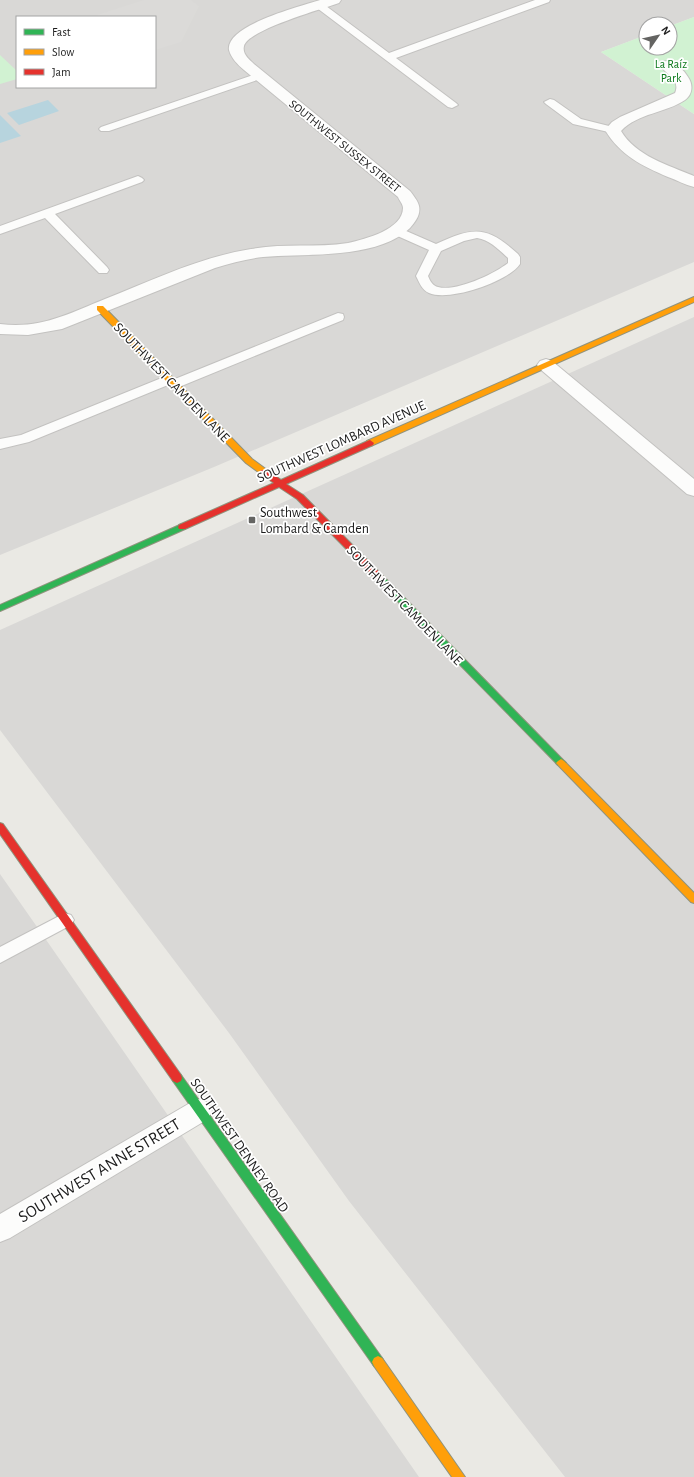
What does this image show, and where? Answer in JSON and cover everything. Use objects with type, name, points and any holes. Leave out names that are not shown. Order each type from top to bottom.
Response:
[{"type":"street","name":"SOUTHWEST SUSSEX STREET","points":[[100,308],[209,264],[238,256],[262,252],[346,248],[366,244],[397,231],[409,219],[411,206],[404,194],[260,76],[240,59],[236,52],[238,41],[256,26],[334,0]]},
{"type":"street","points":[[667,65],[684,81],[685,86],[681,96],[617,124],[614,130],[622,144],[632,153],[694,182]]},
{"type":"street","name":"SOUTHWEST LOMBARD AVENUE","points":[[0,608],[694,299]]},
{"type":"street","points":[[0,330],[16,332],[37,330],[56,325],[100,308]]},
{"type":"street","name":"SOUTHWEST CAMDEN LANE","points":[[100,308],[249,461],[281,483],[305,503],[694,899]]},
{"type":"street","points":[[546,365],[694,489]]},
{"type":"street","name":"SOUTHWEST DENNEY ROAD","points":[[0,827],[199,1111],[459,1477]]},
{"type":"street","name":"SOUTHWEST ANNE STREET","points":[[0,1229],[199,1111]]},
{"type":"lane","points":[[388,57],[544,0]]},
{"type":"lane","points":[[318,5],[452,105]]},
{"type":"lane","points":[[106,129],[260,76]]},
{"type":"lane","points":[[550,102],[577,122],[614,130]]},
{"type":"lane","points":[[0,230],[138,180]]},
{"type":"lane","points":[[47,213],[103,270]]},
{"type":"lane","points":[[397,231],[436,248],[465,236],[478,234],[488,236],[499,242],[514,257],[514,264],[508,271],[466,288],[436,291],[426,285],[422,276],[436,248]]},
{"type":"lane","points":[[0,444],[24,439],[338,318]]},
{"type":"lane","points":[[0,956],[65,920]]},
{"type":"shaded area","points":[[0,0],[694,0],[694,17],[678,23],[678,16],[638,16],[638,38],[601,52],[694,114],[694,262],[214,467],[0,555]]},
{"type":"shaded area","points":[[144,0],[191,0],[199,6],[181,42],[156,50],[156,16],[97,15]]},
{"type":"shaded area","points":[[694,317],[694,1477],[565,1477],[349,1201],[229,1033],[0,730],[0,630]]},
{"type":"shaded area","points":[[0,874],[49,944],[419,1477],[0,1477]]},
{"type":"green space","name":"La Raíz Park","points":[[694,17],[694,114],[601,52],[638,38],[638,56],[678,56],[678,23]]},
{"type":"green space","points":[[0,55],[16,70],[16,79],[0,84]]},
{"type":"water","points":[[48,100],[59,111],[19,125],[7,113]]},
{"type":"water","points":[[0,115],[21,136],[0,143]]},
{"type":"traffic: fast","points":[[0,608],[182,527]]},
{"type":"traffic: fast","points":[[381,579],[561,763]]},
{"type":"traffic: fast","points":[[177,1078],[378,1362]]},
{"type":"traffic: slow","points":[[370,443],[694,299]]},
{"type":"traffic: slow","points":[[100,308],[249,461],[264,472]]},
{"type":"traffic: slow","points":[[561,763],[694,899]]},
{"type":"traffic: slow","points":[[378,1362],[459,1477]]},
{"type":"traffic: jam","points":[[182,527],[370,443]]},
{"type":"traffic: jam","points":[[264,472],[300,497],[381,579]]},
{"type":"traffic: jam","points":[[0,827],[177,1078]]},
{"type":"place","name":"Southwest Lombard & Camden","points":[[252,520]]}]
